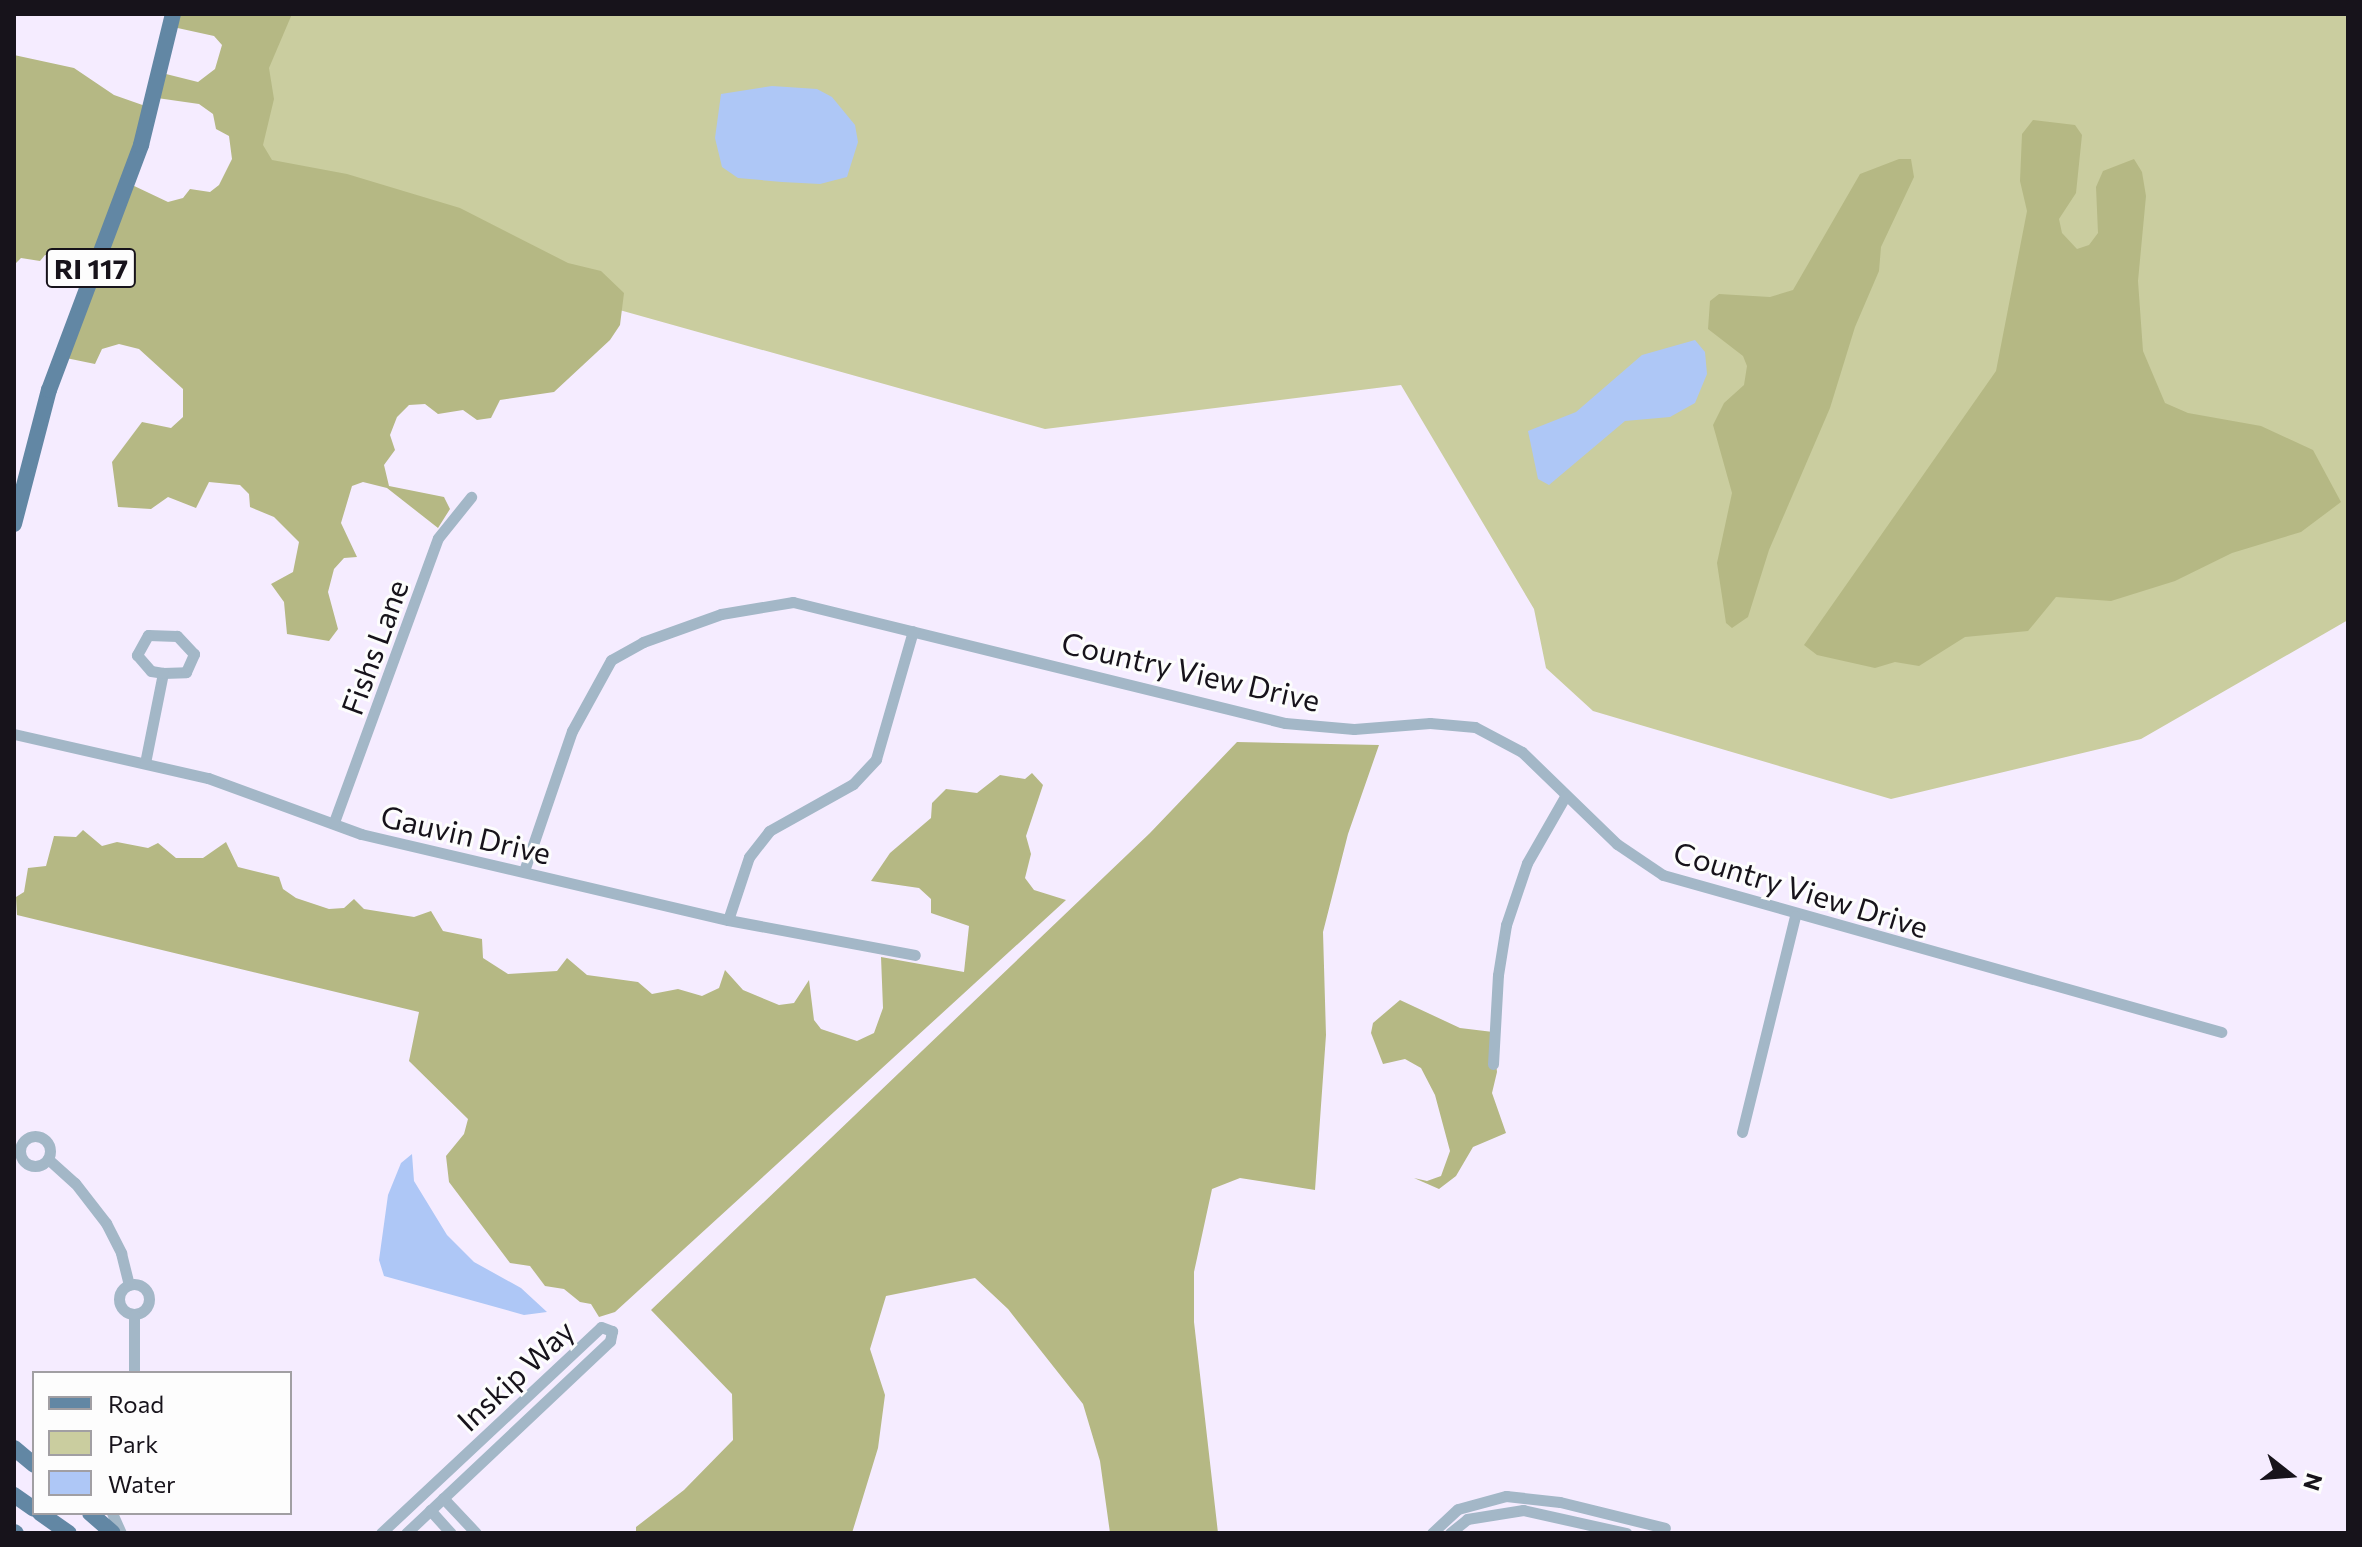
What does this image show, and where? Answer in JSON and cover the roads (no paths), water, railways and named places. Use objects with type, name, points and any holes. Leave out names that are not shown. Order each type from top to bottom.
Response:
[{"type":"main road","name":"RI 117","points":[[14,524],[49,390],[141,145],[173,14]]},
{"type":"main road","points":[[14,1448],[32,1463]]},
{"type":"main road","points":[[14,1495],[32,1508]]},
{"type":"main road","points":[[43,1515],[69,1533]]},
{"type":"main road","points":[[92,1515],[113,1533]]},
{"type":"street","name":"Fishs Lane","points":[[334,822],[438,538],[471,497]]},
{"type":"street","name":"Country View Drive","points":[[524,871],[586,700],[600,673],[623,652],[721,614],[776,603],[812,605],[1285,723],[1354,729],[1430,723],[1475,727],[1506,740],[1617,844],[1663,875],[1795,916],[2221,1032]]},
{"type":"street","points":[[728,920],[749,857],[769,831],[853,784],[876,759],[913,631]]},
{"type":"street","points":[[148,635],[177,636],[194,654],[186,672],[163,673],[151,671],[137,655],[148,635]]},
{"type":"street","points":[[145,763],[163,673]]},
{"type":"street","name":"Gauvin Drive","points":[[14,734],[145,763],[249,791],[361,834],[728,920],[915,955]]},
{"type":"street","points":[[1493,1064],[1498,975],[1506,925],[1527,863],[1566,795]]},
{"type":"street","points":[[1742,1132],[1795,916]]},
{"type":"street","points":[[29,1137],[43,1138],[49,1146],[48,1159],[40,1165],[26,1163],[18,1143],[29,1137]]},
{"type":"street","points":[[48,1159],[75,1183],[106,1223],[121,1253],[129,1285],[119,1302],[134,1315],[134,1371]]},
{"type":"street","points":[[129,1285],[139,1285],[149,1296],[145,1309],[134,1315]]},
{"type":"street","name":"Inskip Way","points":[[381,1533],[601,1327],[612,1331],[610,1341],[406,1533]]},
{"type":"street","points":[[1432,1533],[1458,1509],[1506,1496],[1560,1502],[1665,1528]]},
{"type":"street","points":[[443,1498],[476,1533]]},
{"type":"street","points":[[430,1510],[451,1533]]},
{"type":"street","points":[[1450,1533],[1467,1519],[1523,1510],[1626,1533]]},
{"type":"water","points":[[772,86],[817,89],[832,97],[855,125],[858,142],[847,177],[820,184],[782,182],[738,178],[722,167],[715,138],[721,94]]},
{"type":"water","points":[[1695,340],[1705,352],[1707,374],[1695,403],[1670,417],[1625,421],[1549,485],[1538,479],[1528,431],[1576,412],[1642,355]]},
{"type":"water","points":[[412,1154],[414,1181],[447,1235],[474,1262],[521,1288],[547,1312],[524,1315],[384,1276],[379,1260],[388,1195],[401,1163]]}]
